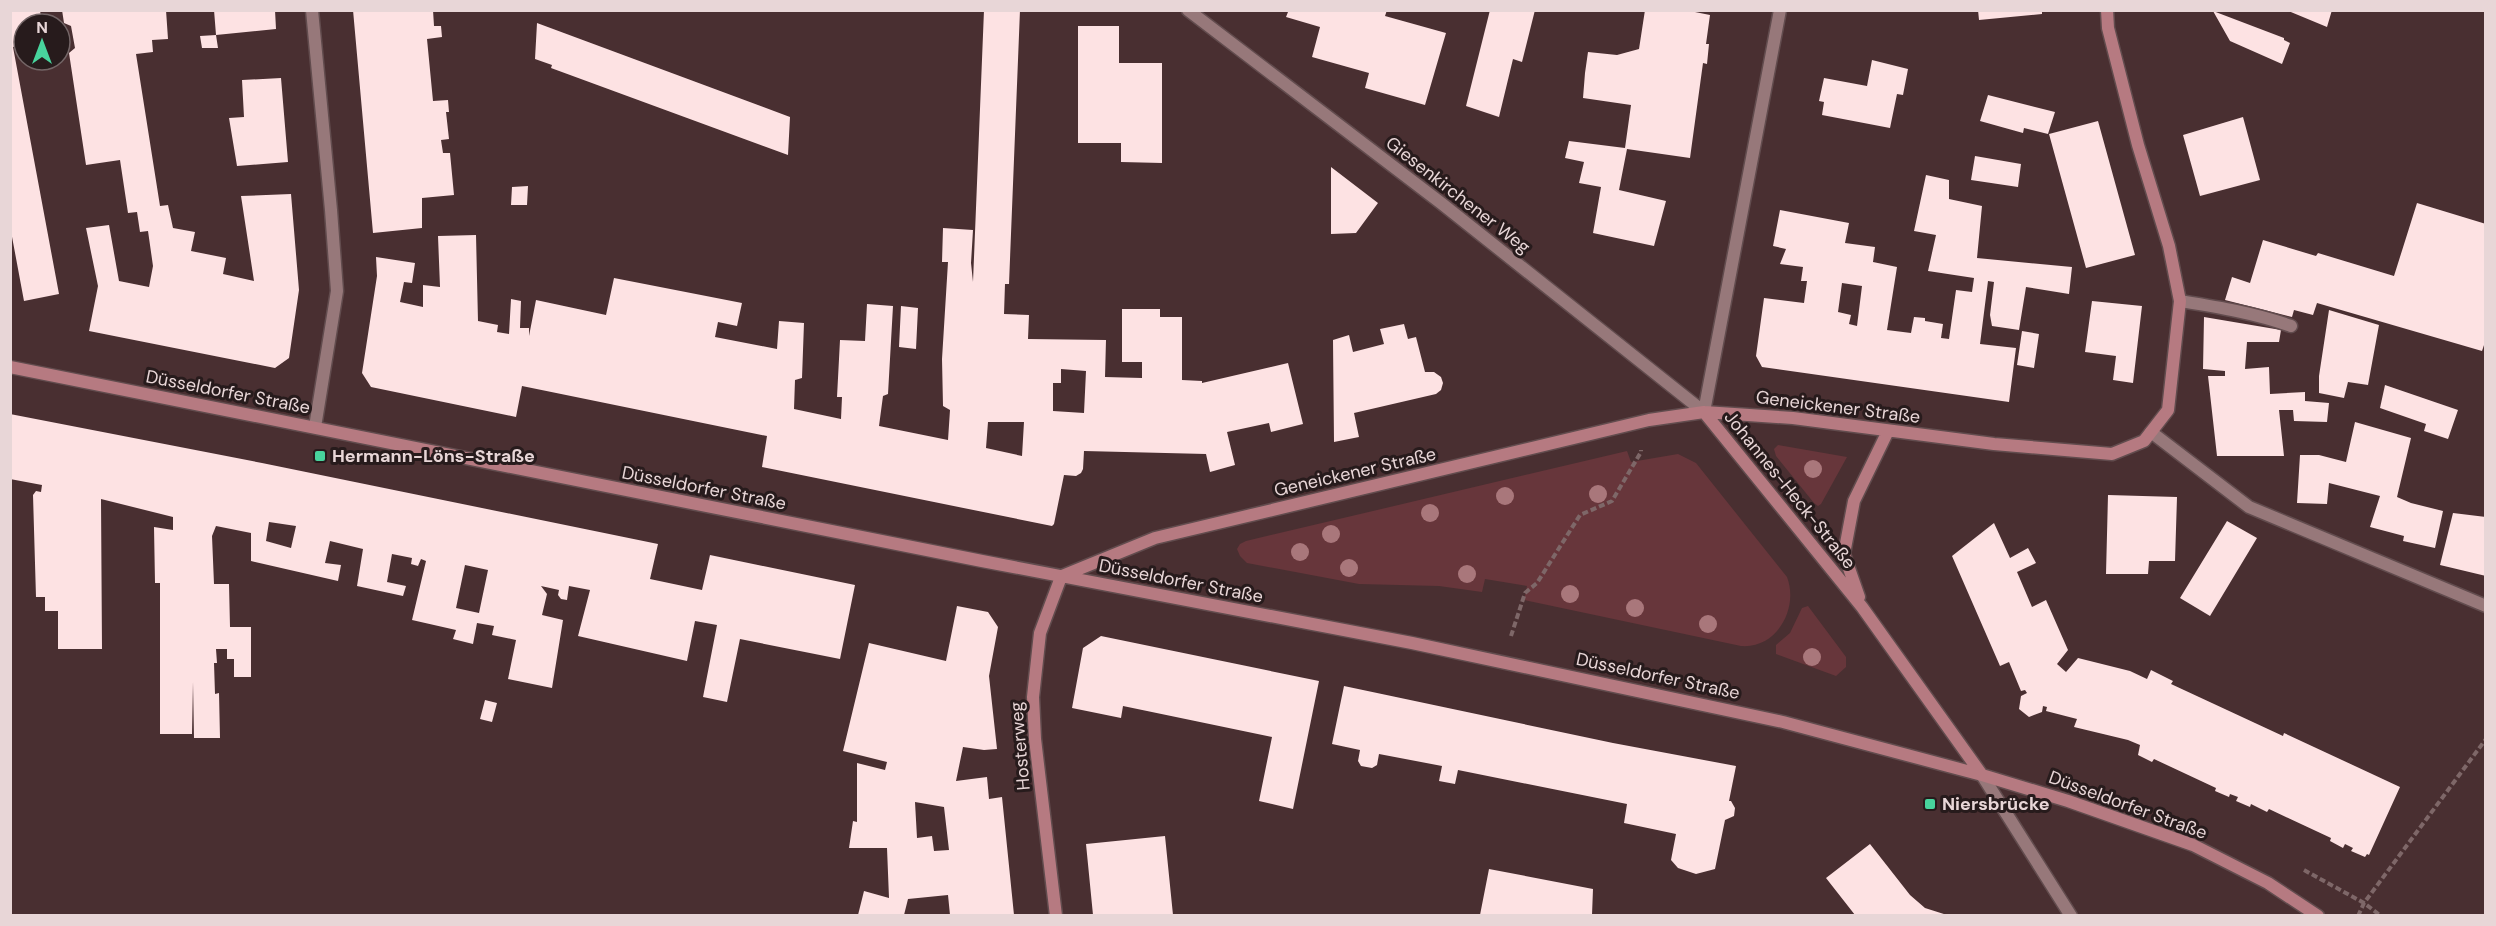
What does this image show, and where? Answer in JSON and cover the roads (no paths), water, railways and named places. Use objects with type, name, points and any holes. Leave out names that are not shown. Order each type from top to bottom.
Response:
[{"type":"main road","name":"Geneickener Straße","points":[[1061,576],[1155,538],[1634,424],[1704,412],[1793,418],[1994,444],[2112,454],[2144,441],[2168,410],[2180,301],[2169,246],[2138,145],[2108,28],[2107,10]]},
{"type":"main road","name":"Düsseldorfer Straße","points":[[10,367],[1503,662],[1795,724],[2068,801],[2193,845],[2268,883],[2318,915]]},
{"type":"main road","name":"Johannes-Heck-Straße","points":[[1704,412],[1863,607],[1982,775]]},
{"type":"main road","points":[[1863,607],[1844,554],[1854,501],[1888,431]]},
{"type":"main road","name":"Hosterweg","points":[[1056,915],[1035,739],[1033,697],[1040,633],[1061,576]]},
{"type":"street","points":[[312,10],[337,291],[315,427]]},
{"type":"street","name":"Giesenkirchener Weg","points":[[1188,10],[1450,211],[1704,412]]},
{"type":"street","name":"Johannes-Heck-Straße","points":[[1704,412],[1780,10]]},
{"type":"street","points":[[2180,301],[2270,318],[2291,326]]},
{"type":"street","points":[[2151,432],[2249,507],[2486,606]]},
{"type":"street","points":[[1982,775],[2071,915]]},
{"type":"place","name":"Hermann-Löns-Straße","points":[[320,456]]},
{"type":"place","name":"Niersbrücke","points":[[1930,804]]}]
